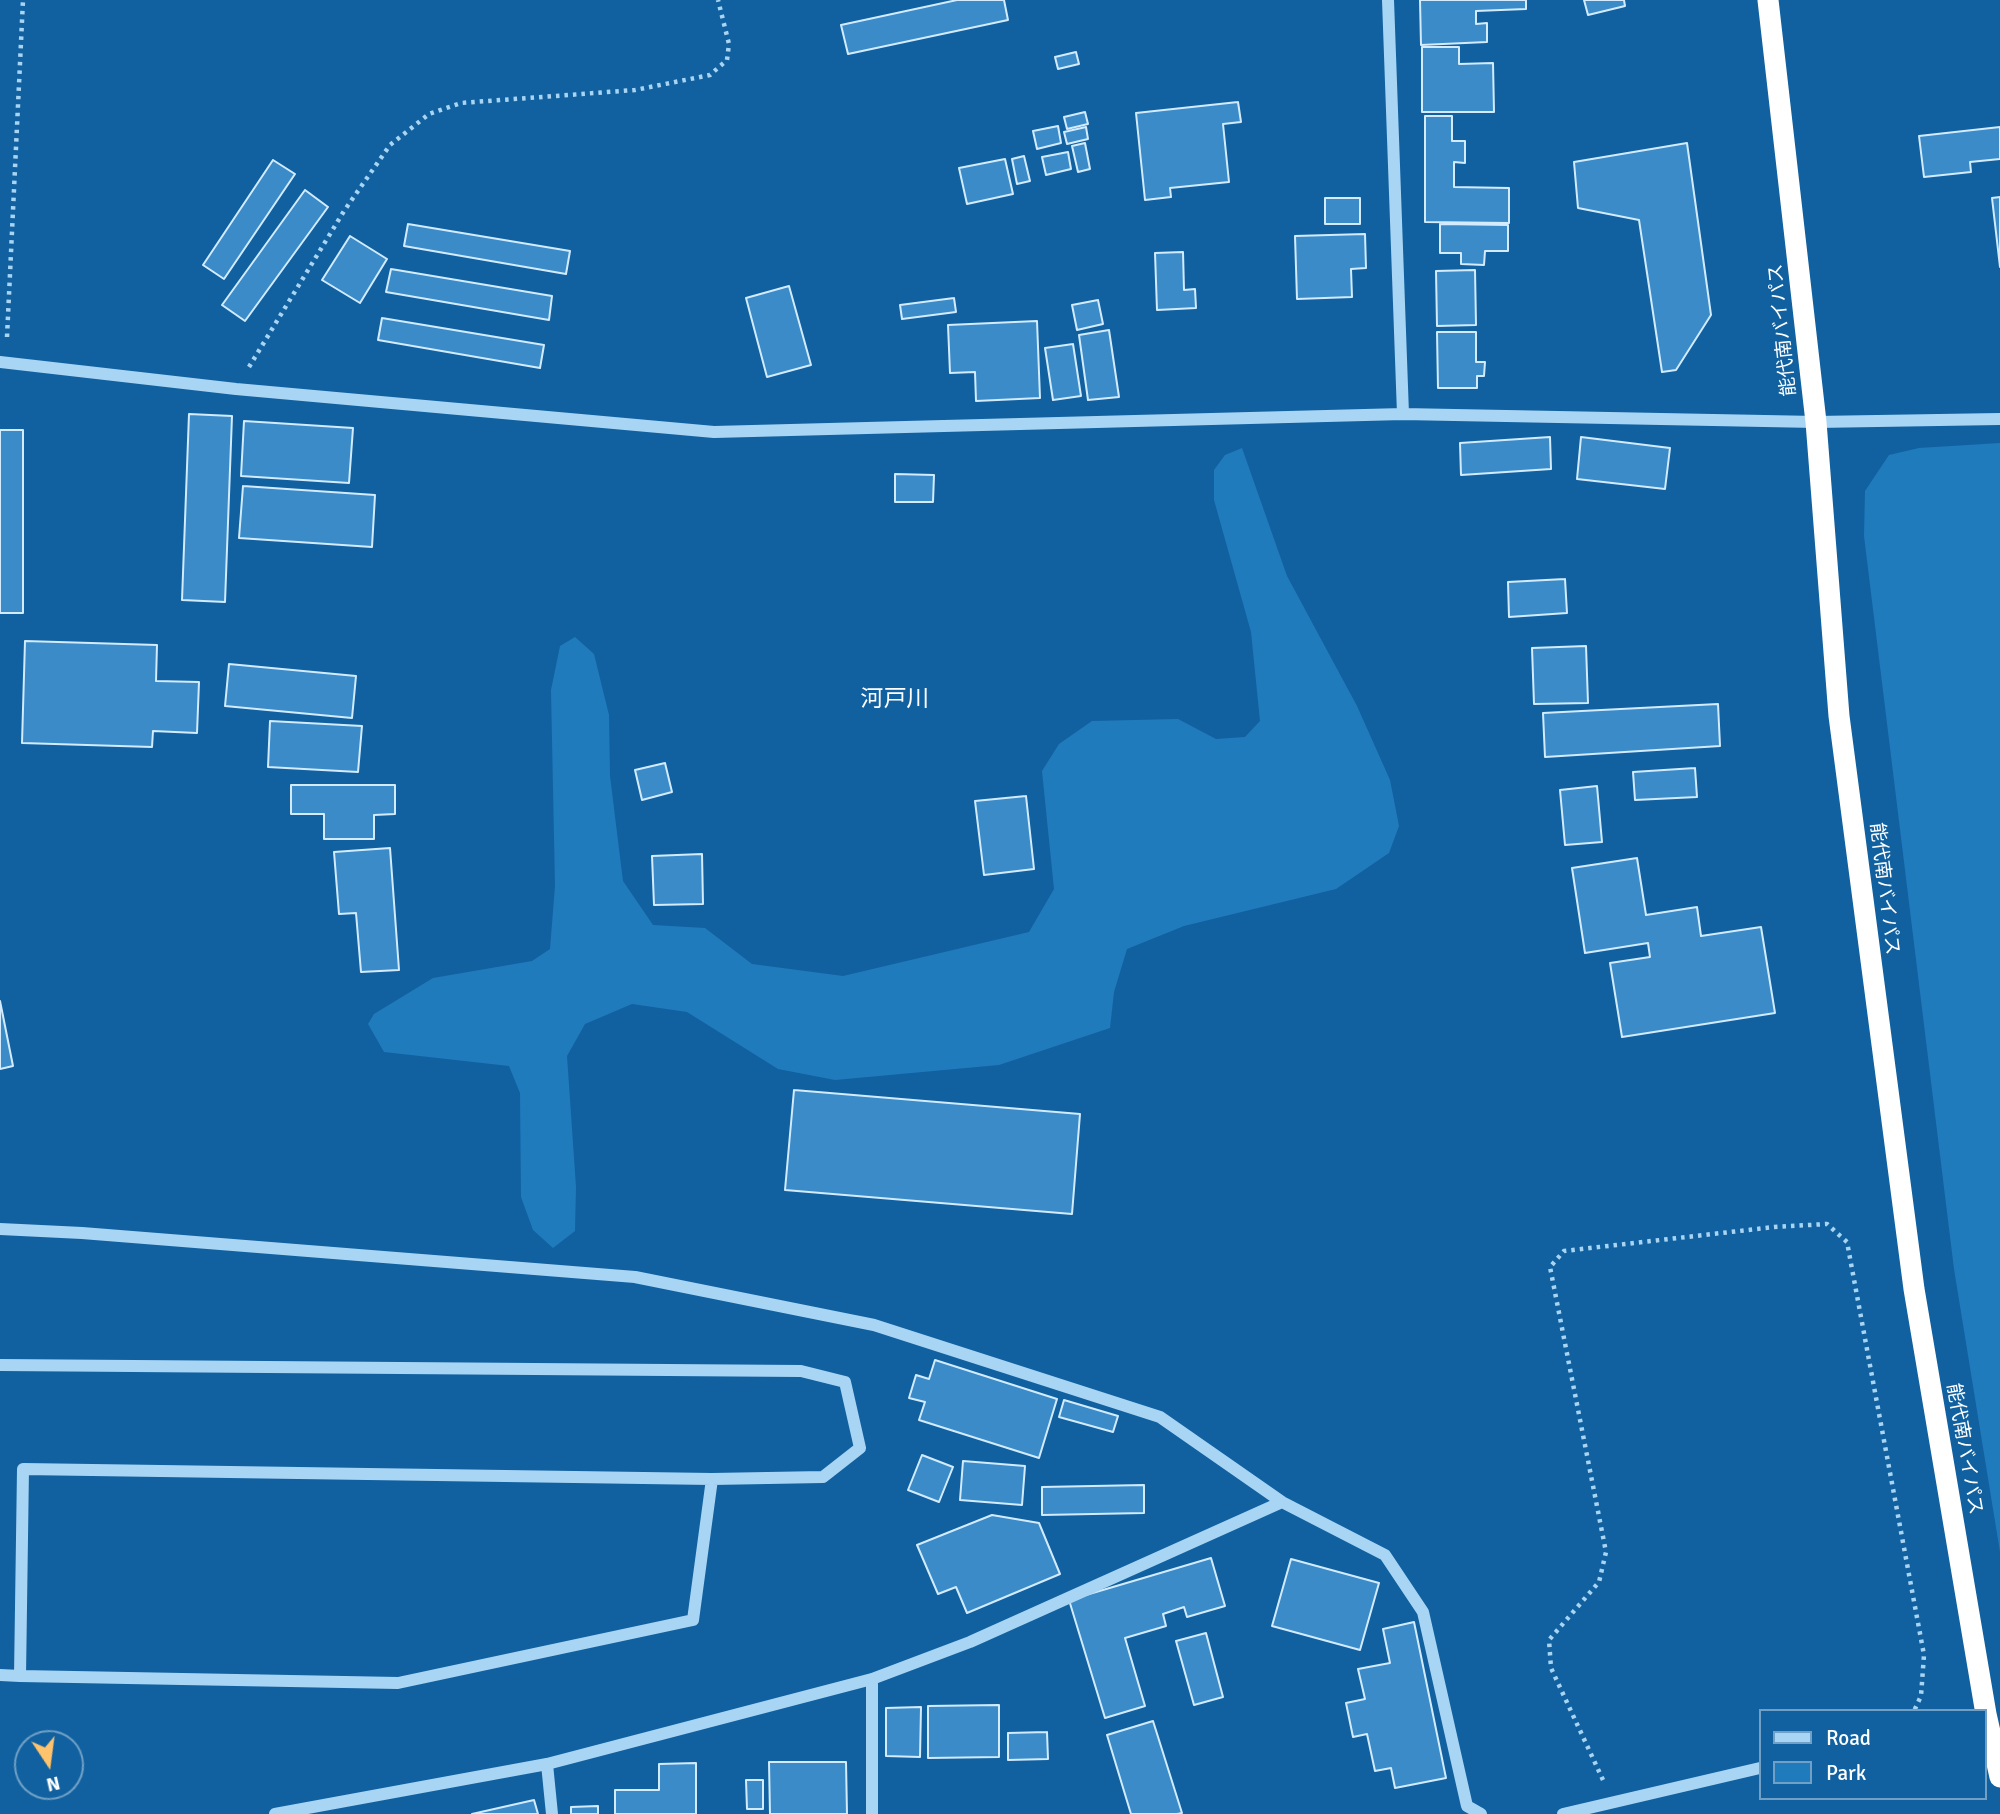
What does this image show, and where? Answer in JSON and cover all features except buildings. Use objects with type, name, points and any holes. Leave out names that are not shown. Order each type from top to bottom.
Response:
[{"type":"highway","name":"能代南バイパス","points":[[1768,0],[1816,422],[1844,757],[1914,1289],[1984,1709]]},
{"type":"highway","name":"能代南バイパス","points":[[1986,1718],[2000,1777]]},
{"type":"street","points":[[1388,0],[1403,414]]},
{"type":"street","points":[[2,362],[236,389],[714,432],[1403,414],[1816,422],[2000,419]]},
{"type":"street","points":[[0,1229],[82,1233],[635,1277],[874,1325],[1160,1418],[1282,1502],[1385,1555],[1423,1612],[1466,1807],[1481,1814]]},
{"type":"street","points":[[0,1365],[801,1371],[845,1382],[860,1448],[822,1477],[712,1479],[23,1469],[20,1676]]},
{"type":"street","points":[[0,1675],[398,1683],[693,1620],[712,1479]]},
{"type":"street","points":[[275,1814],[547,1764],[872,1679],[970,1642],[1282,1502]]},
{"type":"street","points":[[872,1679],[872,1814]]},
{"type":"street","points":[[547,1764],[552,1814]]},
{"type":"street","points":[[1563,1814],[1758,1768]]},
{"type":"path","points":[[2,362],[23,0]]},
{"type":"path","points":[[236,389],[344,211],[390,145],[429,114],[461,103],[635,90],[710,75],[727,60],[729,44],[718,0]]},
{"type":"path","points":[[1613,1801],[1551,1668],[1549,1640],[1599,1582],[1606,1552],[1550,1266],[1564,1251],[1774,1227],[1827,1224],[1847,1242],[1924,1655],[1921,1696],[1915,1709]]},
{"type":"green space","points":[[2000,443],[2000,1552],[1954,1269],[1864,536],[1865,491],[1889,455],[1919,448]]},
{"type":"green space","points":[[1242,448],[1287,576],[1357,706],[1390,780],[1399,826],[1389,853],[1336,889],[1184,926],[1127,949],[1114,992],[1110,1028],[999,1065],[835,1080],[778,1069],[687,1012],[632,1004],[585,1024],[567,1056],[576,1187],[575,1231],[553,1248],[533,1230],[521,1197],[520,1093],[509,1066],[384,1052],[368,1024],[374,1014],[433,978],[532,961],[550,949],[555,886],[551,690],[560,646],[575,637],[594,654],[609,715],[610,776],[623,881],[653,925],[705,928],[752,964],[843,976],[1029,932],[1054,889],[1042,771],[1059,744],[1092,721],[1178,719],[1216,739],[1245,737],[1260,721],[1251,632],[1214,500],[1214,470],[1225,455]]},
{"type":"district","name":"河戸川","points":[[895,700]]}]
